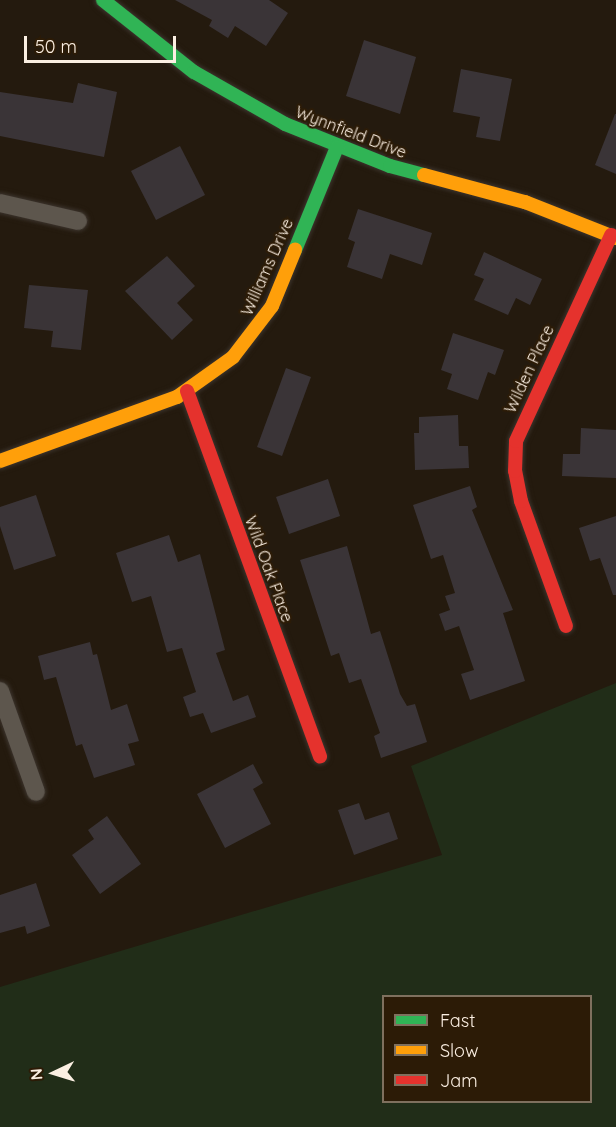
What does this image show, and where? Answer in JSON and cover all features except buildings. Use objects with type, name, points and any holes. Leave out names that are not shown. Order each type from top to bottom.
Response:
[{"type":"street","name":"Wynnfield Drive","points":[[103,0],[213,84],[285,124],[337,147],[390,166],[543,208],[613,236]]},
{"type":"street","name":"Williams Drive","points":[[0,460],[187,391],[233,357],[266,317],[337,147]]},
{"type":"street","points":[[0,203],[78,221]]},
{"type":"street","name":"Wilden Place","points":[[566,626],[521,501],[515,471],[516,441],[522,421],[613,236]]},
{"type":"street","name":"Wild Oak Place","points":[[187,391],[320,757]]},
{"type":"street","points":[[0,691],[36,792]]},
{"type":"green space","points":[[616,683],[616,1127],[0,1127],[0,987],[442,855],[411,766]]},
{"type":"traffic: fast","points":[[103,0],[194,72],[285,124],[390,166],[424,175]]},
{"type":"traffic: fast","points":[[295,250],[337,147]]},
{"type":"traffic: slow","points":[[424,175],[525,202],[616,238]]},
{"type":"traffic: slow","points":[[0,461],[177,397],[233,357],[272,306],[295,250]]},
{"type":"traffic: jam","points":[[566,626],[521,501],[515,471],[516,441],[611,235]]},
{"type":"traffic: jam","points":[[187,391],[320,757]]}]
